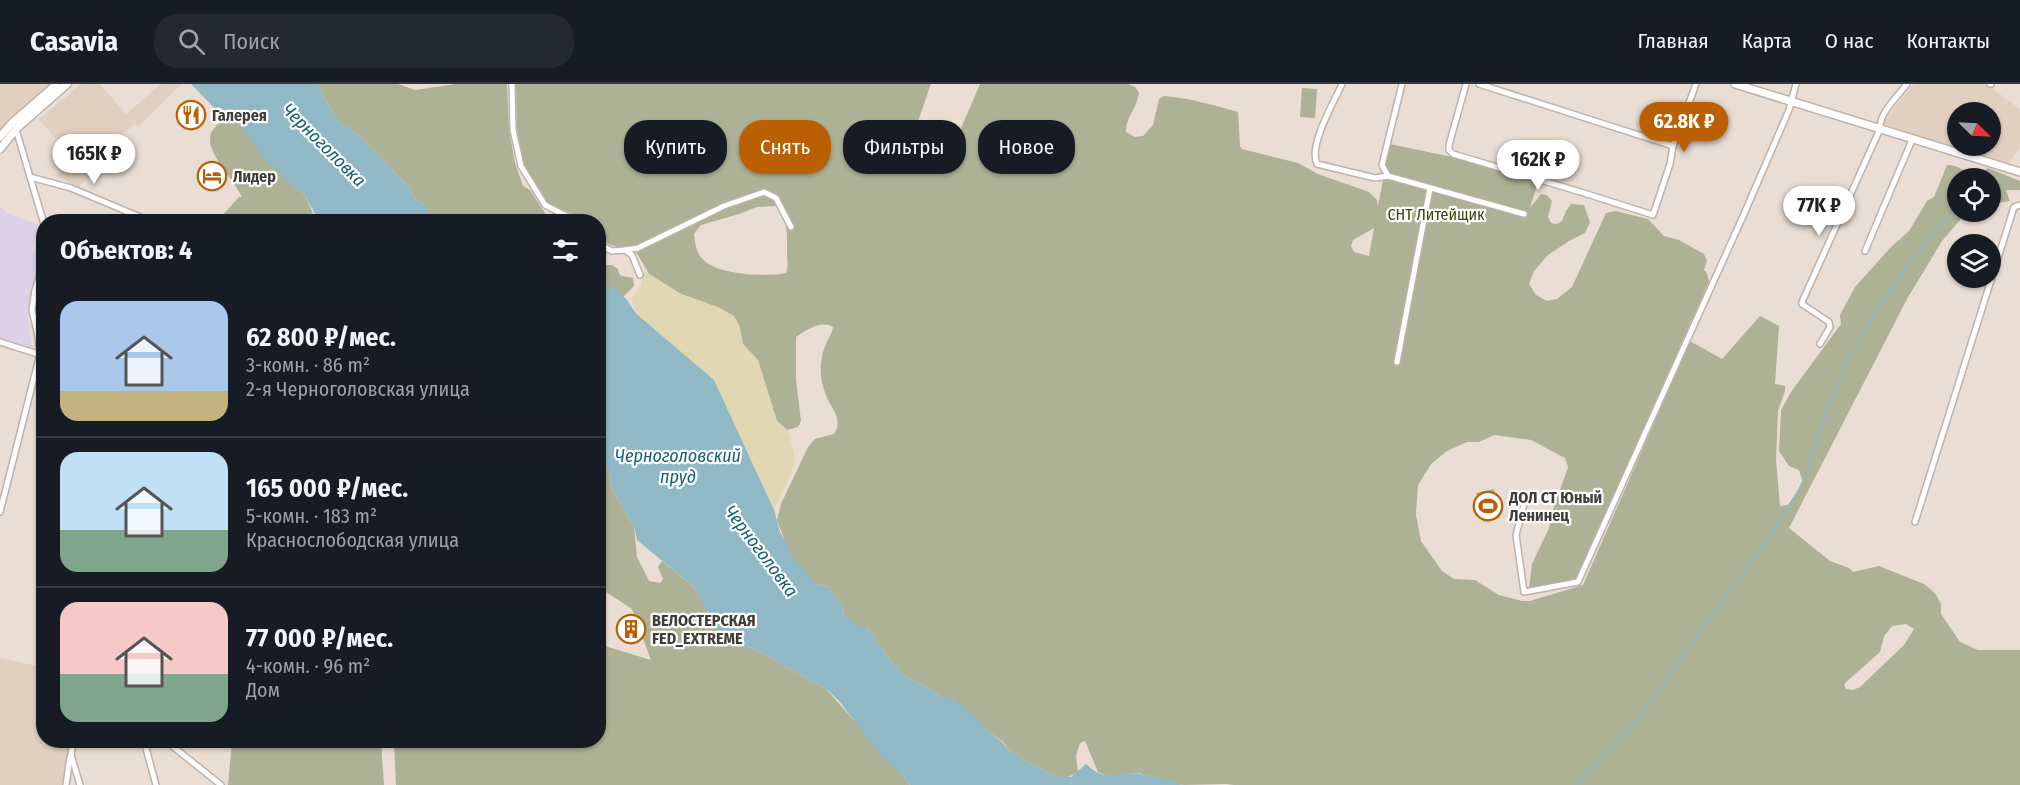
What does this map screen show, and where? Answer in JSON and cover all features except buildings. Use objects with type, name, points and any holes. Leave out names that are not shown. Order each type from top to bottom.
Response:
[{"type":"street","points":[[0,148],[15,126],[57,84]]},
{"type":"street","points":[[0,137],[67,84]]},
{"type":"street","points":[[512,84],[513,130],[521,166],[546,205],[563,214]]},
{"type":"street","points":[[1342,84],[1322,127],[1314,159],[1320,166],[1375,178],[1388,176],[1524,214]]},
{"type":"street","points":[[1388,176],[1382,165],[1402,84]]},
{"type":"street","points":[[1466,84],[1449,145],[1449,150],[1453,154],[1584,192],[1653,215],[1670,164],[1673,146],[1696,84]]},
{"type":"street","points":[[1479,84],[1673,146]]},
{"type":"street","points":[[1735,84],[2020,172]]},
{"type":"street","points":[[1524,504],[1516,534],[1524,592],[1578,582],[1726,255],[1792,101],[1796,84]]},
{"type":"street","points":[[1820,345],[1830,327],[1829,322],[1802,302],[1880,129],[1880,123],[1886,111],[1907,84]]},
{"type":"street","points":[[15,126],[41,214]]},
{"type":"street","points":[[1865,251],[1912,140]]},
{"type":"street","points":[[30,177],[71,188],[131,214]]},
{"type":"street","points":[[1397,362],[1430,189]]},
{"type":"street","points":[[606,248],[612,251],[638,248],[724,206],[764,192],[776,198],[791,227]]},
{"type":"street","points":[[1916,522],[2014,207],[2020,205]]},
{"type":"street","points":[[624,250],[632,255],[640,275]]},
{"type":"street","points":[[1726,255],[1732,260]]},
{"type":"street","points":[[36,287],[32,310],[36,327]]},
{"type":"street","points":[[0,342],[36,353]]},
{"type":"street","points":[[0,512],[36,377]]},
{"type":"street","points":[[66,785],[72,748]]},
{"type":"street","points":[[146,748],[156,785]]},
{"type":"street","points":[[175,748],[221,785]]},
{"type":"street","points":[[71,755],[80,785]]},
{"type":"shaded area","points":[[0,84],[50,84],[17,114],[0,134]]},
{"type":"shaded area","points":[[81,84],[100,84],[126,114],[161,84],[182,84],[138,127],[134,124],[105,151],[109,158],[78,187],[56,176],[73,159],[39,119]]},
{"type":"shaded area","points":[[1914,84],[1986,84],[2020,109],[2020,148],[2008,163],[1981,156],[2001,156],[2001,102],[1947,102],[1947,145],[1888,126],[1883,122]]},
{"type":"shaded area","points":[[0,207],[9,214],[36,224],[32,249],[36,254],[36,286],[27,311],[32,348],[0,338]]},
{"type":"shaded area","points":[[0,658],[36,666],[36,748],[68,748],[64,785],[0,785]]},
{"type":"green space","points":[[317,84],[398,84],[415,90],[456,84],[507,84],[509,130],[515,163],[523,186],[530,190],[546,214],[430,214],[423,204],[415,199],[408,186],[361,138],[342,125]]},
{"type":"green space","name":"СНТ Литейщик","points":[[516,84],[931,84],[918,120],[843,120],[843,174],[966,174],[965,120],[980,84],[1128,84],[1139,92],[1126,126],[1126,132],[1135,137],[1143,136],[1153,125],[1159,99],[1164,96],[1229,109],[1238,112],[1242,149],[1298,163],[1318,174],[1369,192],[1377,200],[1378,206],[1390,144],[1457,158],[1538,181],[1530,208],[1541,194],[1547,195],[1552,201],[1548,217],[1551,223],[1557,224],[1562,221],[1571,204],[1584,205],[1590,222],[1585,233],[1548,255],[1534,271],[1529,284],[1536,295],[1547,301],[1557,299],[1572,287],[1606,213],[1615,211],[1648,219],[1664,236],[1679,240],[1704,254],[1707,261],[1704,270],[1709,282],[1576,579],[1529,588],[1532,564],[1549,528],[1568,467],[1565,458],[1531,440],[1494,435],[1479,442],[1467,442],[1447,451],[1431,464],[1418,485],[1416,515],[1421,541],[1442,571],[1454,579],[1475,580],[1499,595],[1530,601],[1583,585],[1690,341],[1722,359],[1760,316],[1779,326],[1775,384],[1785,386],[1785,391],[1778,411],[1776,460],[1780,506],[1788,505],[1803,482],[1799,470],[1789,466],[1779,451],[1781,410],[1791,392],[1841,324],[1840,315],[1855,287],[1891,247],[1909,231],[1927,201],[1934,197],[1947,165],[1953,165],[1960,168],[1947,168],[1947,222],[1958,222],[1942,241],[1907,299],[1789,528],[1830,561],[1849,568],[1853,572],[1879,566],[1924,584],[1935,593],[1941,604],[1941,614],[1960,642],[1978,650],[2020,650],[2020,785],[1183,785],[1139,773],[1108,776],[1098,772],[1085,741],[1080,743],[1076,756],[1078,772],[1066,778],[1055,776],[1010,751],[1003,742],[990,733],[952,697],[942,697],[903,674],[868,629],[857,626],[844,615],[842,606],[828,587],[816,584],[790,554],[777,520],[781,504],[808,447],[815,439],[834,434],[838,424],[822,383],[821,370],[822,356],[833,327],[818,325],[796,337],[796,380],[801,421],[798,427],[787,430],[777,421],[758,361],[743,344],[739,325],[720,308],[681,294],[649,274],[635,250],[628,246],[617,247],[606,243],[606,214],[572,214],[548,203],[524,166],[517,129]],"holes":[[[776,206],[783,217],[786,228],[788,265],[786,273],[757,275],[724,270],[707,263],[699,254],[694,234],[701,225],[757,207]],[[1374,228],[1369,256],[1354,252],[1351,246],[1353,240]],[[1906,624],[1914,629],[1904,645],[1860,687],[1853,690],[1846,689],[1844,684],[1880,652],[1884,636],[1892,626]]]},
{"type":"green space","points":[[1302,88],[1317,89],[1315,118],[1300,117]]},
{"type":"green space","points":[[224,118],[236,121],[282,175],[305,196],[313,213],[223,214],[239,197],[242,197],[212,149],[210,141],[212,131]]},
{"type":"green space","points":[[2001,173],[2020,181],[2020,190],[2006,190],[2010,201],[2001,202]]},
{"type":"green space","points":[[606,265],[612,265],[618,269],[622,276],[633,278],[634,286],[623,297],[607,286]]},
{"type":"green space","points":[[606,466],[613,490],[634,527],[637,557],[649,581],[661,583],[663,579],[658,567],[662,561],[694,587],[720,632],[737,645],[753,648],[826,689],[910,785],[396,785],[394,748],[606,748],[606,646],[651,660],[632,609],[606,592]]},
{"type":"green space","name":"ДОЛ СТ Юный Ленинец","points":[[1494,489],[1500,518],[1483,522],[1476,493]]},
{"type":"green space","points":[[231,748],[381,748],[384,785],[228,785]]},
{"type":"sand","points":[[642,270],[681,294],[720,308],[734,316],[739,325],[743,344],[758,360],[777,421],[789,433],[796,462],[774,510],[714,380],[639,316],[631,299],[641,285]]},
{"type":"water","name":"Черноголовка","points":[[191,84],[317,84],[342,125],[361,138],[408,186],[415,199],[423,204],[431,214],[315,214],[305,196],[263,158],[241,126],[236,121],[224,118]]},
{"type":"water","name":"Черноголовский пруд","points":[[606,286],[616,288],[637,314],[714,380],[774,510],[780,532],[789,547],[790,554],[816,584],[828,587],[842,606],[844,615],[857,625],[868,629],[903,674],[942,697],[952,697],[1010,751],[1055,776],[1071,777],[1086,764],[1100,774],[1141,774],[1183,785],[910,785],[903,775],[883,758],[839,701],[826,689],[753,648],[737,645],[724,638],[694,587],[637,540],[634,527],[613,490],[606,465]]},
{"type":"waterway","points":[[1576,785],[1640,717],[1757,555],[1797,494],[1846,363],[1871,319],[1900,276],[1947,218]]},
{"type":"place","name":"Галерея","points":[[191,115]]},
{"type":"place","name":"Лидер","points":[[212,176]]},
{"type":"place","name":"ДОЛ СТ Юный Ленинец","points":[[1488,506]]},
{"type":"place","name":"ВЕЛОСТЕРСКАЯ FED_EXTREME","points":[[631,629]]}]
